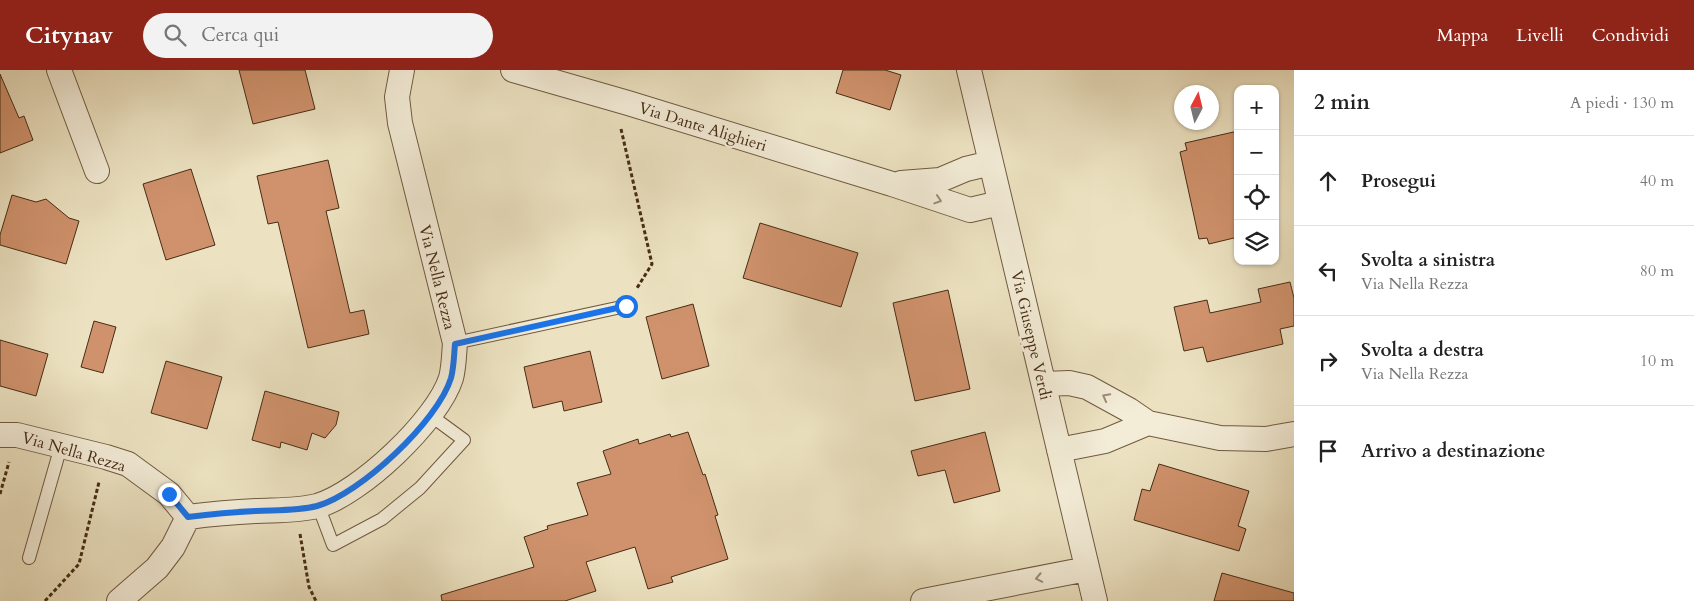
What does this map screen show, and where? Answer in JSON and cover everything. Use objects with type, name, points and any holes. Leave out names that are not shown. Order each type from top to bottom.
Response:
[{"type":"street","points":[[59,70],[96,171]]},
{"type":"street","name":"Via Nella Rezza","points":[[0,435],[17,435],[128,464],[169,494],[188,517],[248,511],[298,510],[339,498],[370,476],[402,446],[430,415],[451,377],[455,344],[400,123],[397,97],[402,70]]},
{"type":"street","name":"Via Dante Alighieri","points":[[513,70],[628,103],[892,184],[970,210],[1000,203]]},
{"type":"street","name":"Via Giuseppe Verdi","points":[[969,70],[1095,601]]},
{"type":"street","name":"Via Dante Alighieri","points":[[892,184],[940,180],[966,169],[991,163]]},
{"type":"street","points":[[1044,384],[1068,382],[1087,387],[1129,410],[1148,423],[1220,438],[1266,439],[1294,434]]},
{"type":"street","points":[[1058,450],[1105,440],[1148,423]]},
{"type":"street","points":[[119,601],[157,568],[173,547],[188,517]]},
{"type":"street","points":[[923,601],[1087,569]]},
{"type":"lane","points":[[455,344],[626,306]]},
{"type":"lane","points":[[318,505],[333,545],[382,519],[420,488],[464,440],[430,415]]},
{"type":"lane","points":[[29,558],[61,446]]},
{"type":"path","points":[[621,127],[652,264],[626,306]]},
{"type":"path","points":[[45,601],[79,564],[106,457]]},
{"type":"path","points":[[298,527],[309,587],[316,601]]},
{"type":"building","points":[[239,70],[305,70],[315,109],[253,124]]},
{"type":"building","points":[[843,70],[885,70],[901,75],[890,110],[836,93]]},
{"type":"building","points":[[0,74],[19,118],[24,116],[33,140],[0,153]]},
{"type":"building","points":[[1234,132],[1234,238],[1209,244],[1207,238],[1199,239],[1180,152],[1187,150],[1185,143]]},
{"type":"building","points":[[328,160],[339,208],[326,211],[350,313],[364,310],[369,334],[308,348],[278,222],[268,224],[257,176]]},
{"type":"building","points":[[191,169],[215,245],[166,260],[143,184]]},
{"type":"building","points":[[12,195],[36,202],[46,199],[69,218],[79,221],[66,264],[0,245],[0,235]]},
{"type":"building","points":[[760,223],[858,253],[841,307],[743,278]]},
{"type":"building","points":[[1290,282],[1294,298],[1294,326],[1280,329],[1283,344],[1207,362],[1203,347],[1184,351],[1174,307],[1207,300],[1210,313],[1261,302],[1258,289]]},
{"type":"building","points":[[948,290],[970,389],[915,401],[893,303]]},
{"type":"building","points":[[693,304],[709,366],[662,379],[646,317]]},
{"type":"building","points":[[94,321],[116,327],[103,373],[81,367]]},
{"type":"building","points":[[0,340],[48,354],[36,396],[0,386]]},
{"type":"building","points":[[590,351],[602,402],[564,411],[562,401],[533,408],[524,367]]},
{"type":"building","points":[[166,361],[222,377],[207,429],[151,413]]},
{"type":"building","points":[[265,391],[339,412],[336,425],[325,438],[312,433],[307,450],[281,442],[280,448],[252,440]]},
{"type":"building","points":[[688,432],[703,475],[705,474],[718,515],[715,516],[728,559],[671,577],[673,582],[648,589],[635,547],[586,562],[596,591],[565,601],[442,601],[441,595],[534,567],[524,537],[548,529],[547,526],[588,515],[577,483],[611,474],[603,451],[638,439],[639,444],[670,434],[671,437]]},
{"type":"building","points":[[985,432],[1000,491],[954,503],[945,470],[918,476],[911,451]]},
{"type":"building","points":[[1159,464],[1249,491],[1238,526],[1246,529],[1239,551],[1134,520],[1142,489],[1150,491]]},
{"type":"building","points":[[1222,573],[1294,593],[1294,601],[1214,601]]},
{"type":"route","points":[[169,494],[188,517],[248,511],[298,510],[339,498],[370,476],[402,446],[430,415],[451,377],[455,344],[626,306]]}]
